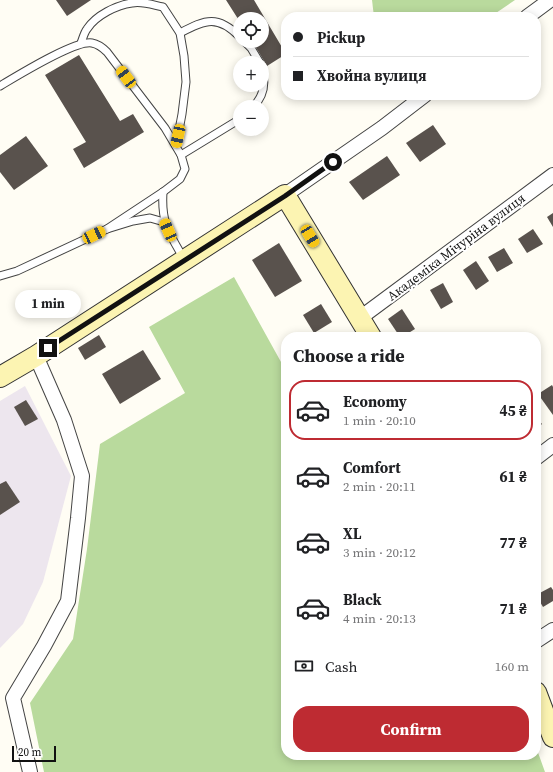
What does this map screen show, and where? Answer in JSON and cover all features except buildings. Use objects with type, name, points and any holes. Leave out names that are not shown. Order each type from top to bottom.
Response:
[{"type":"street","points":[[534,12],[550,0]]},
{"type":"street","points":[[0,377],[36,356],[285,196],[382,128],[418,100]]},
{"type":"street","name":"Академіка Мічуріна вулиця","points":[[360,318],[553,175]]},
{"type":"street","points":[[285,196],[367,332]]},
{"type":"street","points":[[30,772],[13,698],[44,646],[68,601],[82,476],[64,420],[36,356]]},
{"type":"street","points":[[541,454],[553,444]]},
{"type":"street","points":[[541,638],[553,630]]},
{"type":"street","points":[[541,705],[553,737]]},
{"type":"lane","points":[[81,43],[88,27],[98,18],[118,6],[134,2],[148,3],[163,7],[180,33],[186,82],[176,146]]},
{"type":"lane","points":[[180,33],[198,23],[212,21],[228,26],[233,31]]},
{"type":"lane","points":[[0,86],[81,43],[92,42],[107,52],[165,128],[181,155],[185,170],[180,179],[107,229]]},
{"type":"lane","points":[[181,155],[233,123]]},
{"type":"lane","points":[[163,192],[162,208],[164,222],[171,238],[185,260]]},
{"type":"lane","points":[[0,276],[17,271],[107,229],[133,221],[150,218],[164,222]]},
{"type":"shaded area","points":[[25,386],[71,476],[43,582],[23,624],[0,648],[0,401]]},
{"type":"green space","points":[[372,0],[515,0],[497,12],[373,12]]},
{"type":"green space","points":[[234,277],[281,362],[281,760],[541,760],[545,772],[44,772],[30,703],[73,639],[87,549],[100,444],[185,393],[149,327]]},
{"type":"route","points":[[48,348],[285,196],[333,162]]}]
